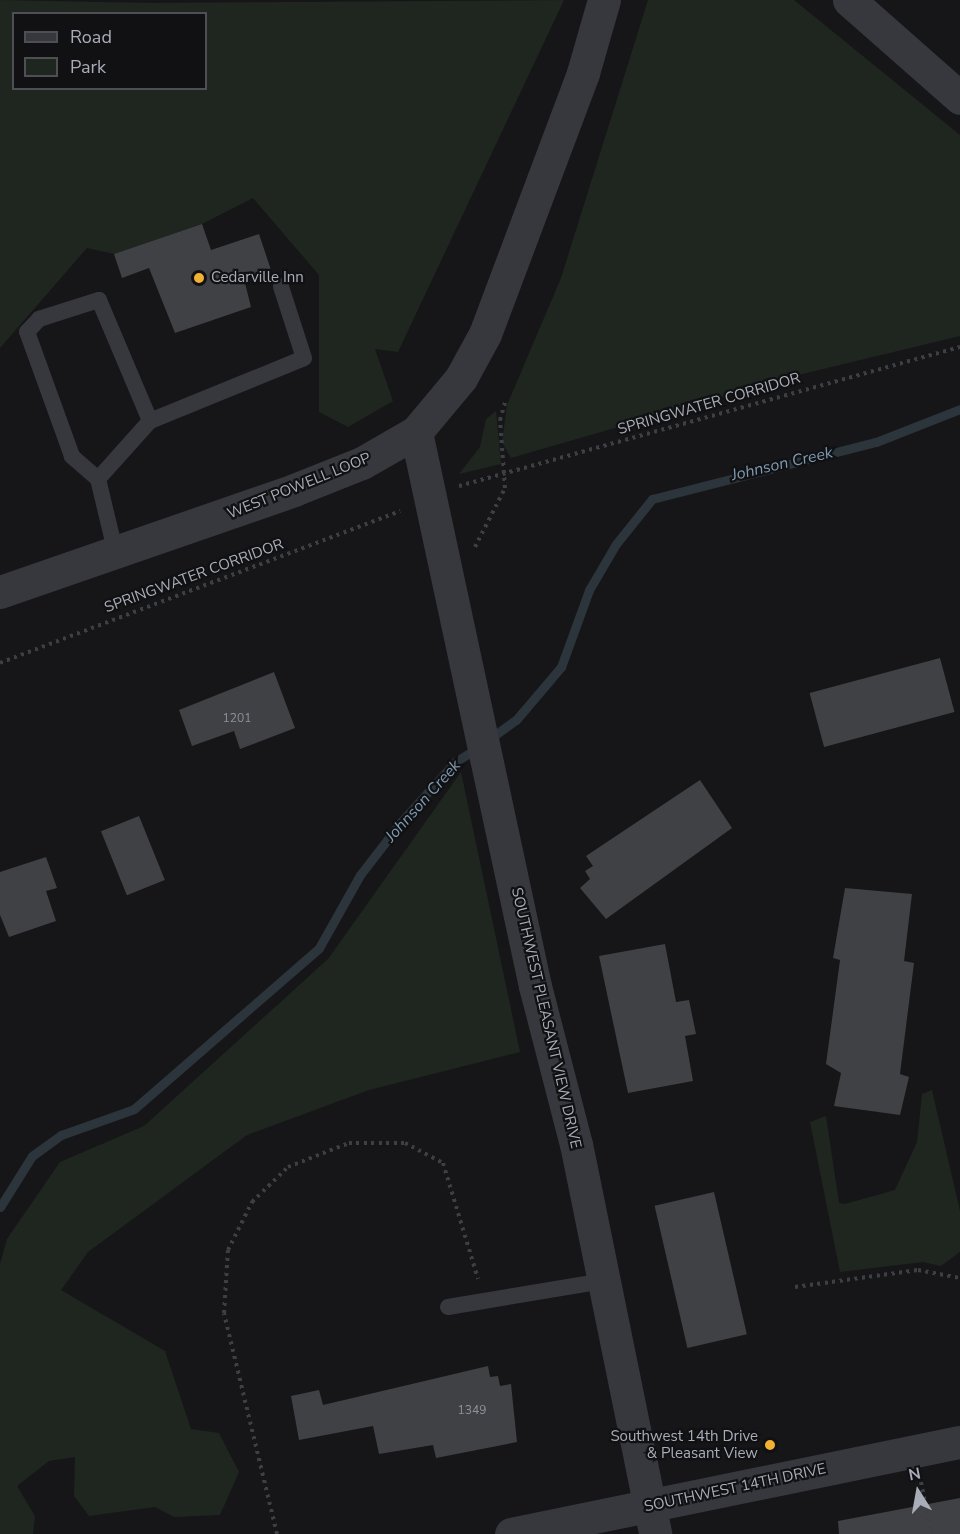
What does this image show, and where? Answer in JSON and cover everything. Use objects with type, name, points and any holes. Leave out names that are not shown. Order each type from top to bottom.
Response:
[{"type":"street","name":"WEST POWELL LOOP","points":[[0,592],[116,554],[337,473],[416,432],[461,378],[485,334],[583,73],[604,0]]},
{"type":"street","points":[[849,0],[960,98]]},
{"type":"street","name":"SOUTHWEST PLEASANT VIEW DRIVE","points":[[416,432],[603,1281],[653,1520]]},
{"type":"street","name":"SOUTHWEST 14TH DRIVE","points":[[511,1534],[653,1520],[915,1451],[960,1442]]},
{"type":"lane","points":[[98,479],[150,421],[304,358],[281,288]]},
{"type":"lane","points":[[116,554],[98,479],[72,456],[27,332],[39,319],[99,300],[150,421]]},
{"type":"lane","points":[[448,1307],[603,1281]]},
{"type":"path","name":"SPRINGWATER CORRIDOR","points":[[465,483],[960,347]]},
{"type":"path","points":[[451,586],[500,501],[504,474],[505,403]]},
{"type":"path","name":"SPRINGWATER CORRIDOR","points":[[0,663],[397,513]]},
{"type":"path","points":[[277,1534],[224,1313],[228,1250],[252,1202],[288,1167],[349,1143],[405,1143],[443,1163],[484,1301]]},
{"type":"path","points":[[795,1287],[918,1270],[960,1278]]},
{"type":"path","points":[[915,1451],[931,1534]]},
{"type":"green space","points":[[0,0],[151,3],[564,0],[398,352],[375,349],[393,401],[348,427],[319,412],[319,275],[253,198],[202,224],[114,254],[87,248],[0,348]]},
{"type":"green space","points":[[648,0],[794,0],[960,135],[960,336],[794,376],[511,458],[502,442],[507,405],[561,278]]},
{"type":"green space","points":[[496,411],[501,464],[459,474],[480,447],[486,419]]},
{"type":"green space","points":[[461,772],[520,1052],[369,1090],[247,1135],[88,1252],[61,1290],[165,1351],[191,1429],[219,1433],[239,1472],[220,1515],[174,1517],[155,1507],[89,1516],[74,1496],[75,1457],[49,1461],[17,1486],[35,1516],[33,1534],[0,1534],[0,1264],[7,1239],[60,1162],[144,1126],[328,959]]},
{"type":"green space","points":[[932,1090],[960,1211],[960,1252],[941,1266],[923,1262],[840,1272],[810,1122],[826,1116],[839,1203],[845,1204],[895,1190],[917,1142],[922,1094]]},
{"type":"building","name":"Cedarville Inn","points":[[202,224],[211,250],[259,234],[271,270],[244,279],[251,307],[175,333],[149,268],[122,278],[114,254]]},
{"type":"building","points":[[940,658],[954,712],[824,747],[810,693]]},
{"type":"building","points":[[274,672],[295,728],[240,749],[234,731],[192,746],[179,710]]},
{"type":"building","points":[[700,780],[732,828],[606,919],[580,888],[590,879],[585,871],[593,866],[586,856]]},
{"type":"building","points":[[139,816],[165,880],[127,895],[101,831]]},
{"type":"building","points":[[46,857],[57,888],[46,891],[56,921],[9,937],[0,915],[0,872]]},
{"type":"building","points":[[845,888],[912,894],[904,961],[914,963],[900,1074],[909,1077],[900,1115],[834,1106],[841,1073],[826,1064],[840,960],[833,958]]},
{"type":"building","points":[[665,944],[676,1002],[689,1000],[696,1034],[685,1036],[693,1081],[628,1093],[599,956]]},
{"type":"building","points":[[714,1192],[747,1334],[687,1348],[655,1206]]},
{"type":"building","points":[[488,1366],[490,1377],[498,1376],[500,1386],[511,1384],[517,1442],[436,1458],[433,1445],[379,1454],[373,1426],[299,1440],[291,1396],[319,1390],[323,1405]]},
{"type":"building","points":[[960,1498],[960,1534],[839,1534],[838,1521]]},
{"type":"waterway","name":"Johnson Creek","points":[[488,740],[516,720],[561,667],[589,590],[616,544],[652,499],[876,442],[960,409]]},
{"type":"waterway","name":"Johnson Creek","points":[[0,1207],[32,1156],[61,1135],[134,1109],[319,948],[360,875],[401,822],[455,762],[477,748]]},
{"type":"place","name":"Cedarville Inn","points":[[199,278]]},
{"type":"place","name":"Southwest 14th Drive & Pleasant View","points":[[770,1445]]}]
